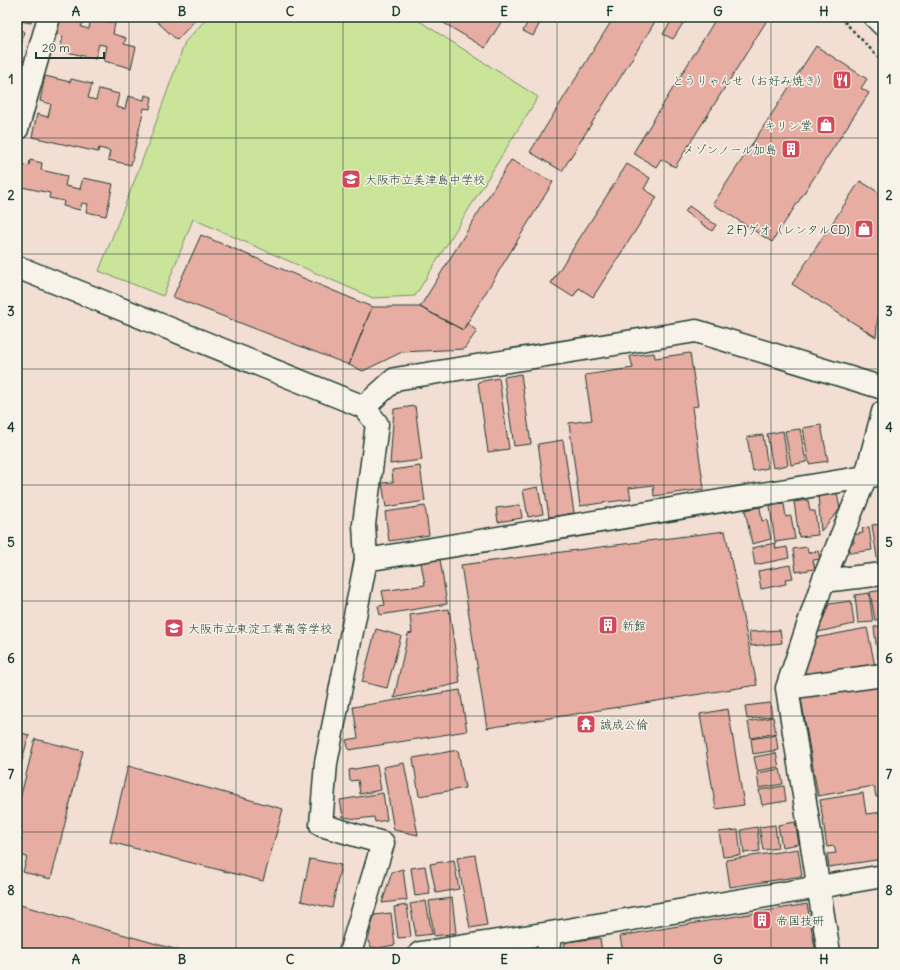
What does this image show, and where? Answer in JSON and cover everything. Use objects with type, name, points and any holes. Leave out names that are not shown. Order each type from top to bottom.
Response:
[{"type":"street","points":[[17,129],[49,17]]},
{"type":"street","points":[[17,267],[364,407],[376,424],[364,524],[366,560],[326,763],[321,825],[383,843],[350,953]]},
{"type":"street","points":[[364,407],[395,379],[696,331],[883,388]]},
{"type":"street","points":[[829,953],[787,688],[823,581],[874,475],[883,412]]},
{"type":"street","points":[[366,560],[874,475]]},
{"type":"street","points":[[823,581],[883,574]]},
{"type":"street","points":[[787,688],[883,675]]},
{"type":"street","points":[[420,953],[549,943],[818,887],[883,876]]},
{"type":"path","points":[[840,17],[883,62]]},
{"type":"green space","points":[[208,17],[305,17],[311,20],[328,17],[413,17],[538,97],[415,296],[373,298],[193,219],[163,296],[99,271],[141,164],[185,42]]},
{"type":"building","points":[[17,17],[32,17],[31,23],[20,21],[17,30]]},
{"type":"building","points":[[59,17],[84,17],[81,27],[89,29],[91,17],[115,23],[113,34],[126,38],[124,44],[136,47],[131,68],[104,61],[107,46],[99,44],[95,59],[60,50],[63,36],[55,33]]},
{"type":"building","points":[[152,17],[198,17],[177,40]]},
{"type":"building","points":[[434,17],[500,17],[503,19],[485,48]]},
{"type":"building","points":[[530,17],[543,17],[533,36],[523,31]]},
{"type":"building","points":[[614,17],[658,17],[562,171],[530,152]]},
{"type":"building","points":[[674,17],[687,17],[673,39],[663,34]]},
{"type":"building","points":[[717,17],[769,17],[675,167],[661,159],[656,167],[633,153]]},
{"type":"building","points":[[17,30],[24,31],[21,46],[17,45]]},
{"type":"building","name":"メゾンノール加島","points":[[816,46],[867,79],[861,88],[869,93],[772,242],[713,204]]},
{"type":"building","points":[[45,76],[70,82],[71,79],[92,84],[88,98],[96,100],[99,89],[119,94],[116,107],[125,109],[128,96],[144,100],[145,95],[152,97],[150,109],[144,108],[131,165],[108,160],[110,151],[99,148],[98,152],[32,137],[37,114],[48,117],[51,104],[40,101]]},
{"type":"building","points":[[30,160],[42,163],[41,170],[67,176],[65,186],[80,189],[83,178],[113,184],[106,216],[86,212],[88,204],[82,203],[80,210],[63,206],[64,201],[49,198],[50,193],[17,186],[19,164],[29,166]]},
{"type":"building","points":[[511,160],[553,182],[463,330],[420,307]]},
{"type":"building","points":[[627,164],[650,178],[644,189],[657,197],[593,297],[579,288],[573,297],[551,283]]},
{"type":"building","points":[[860,181],[883,195],[883,265],[876,337],[792,284]]},
{"type":"building","points":[[689,206],[716,225],[712,231],[685,212]]},
{"type":"building","points":[[201,235],[372,307],[349,365],[173,297]]},
{"type":"building","points":[[372,307],[420,307],[463,330],[467,323],[477,331],[464,349],[402,352],[363,371],[349,365]]},
{"type":"building","points":[[654,353],[655,358],[690,353],[698,406],[692,407],[704,489],[654,496],[653,485],[629,488],[631,499],[580,506],[569,423],[592,420],[585,375],[633,368],[630,356]]},
{"type":"building","points":[[521,374],[531,444],[514,446],[504,377]]},
{"type":"building","points":[[499,378],[509,449],[488,452],[478,382]]},
{"type":"building","points":[[415,406],[422,460],[390,464],[394,409]]},
{"type":"building","points":[[821,425],[828,461],[809,464],[803,428]]},
{"type":"building","points":[[800,429],[806,462],[791,465],[785,431]]},
{"type":"building","points":[[783,431],[788,465],[773,468],[767,434]]},
{"type":"building","points":[[763,435],[768,468],[753,471],[747,437]]},
{"type":"building","points":[[563,440],[574,513],[549,517],[538,444]]},
{"type":"building","points":[[420,466],[425,501],[386,507],[382,483],[393,482],[392,470]]},
{"type":"building","points":[[538,487],[543,514],[528,517],[523,490]]},
{"type":"building","points":[[837,493],[840,509],[821,531],[818,495]]},
{"type":"building","points":[[808,500],[810,511],[815,511],[818,535],[799,537],[794,502]]},
{"type":"building","points":[[784,504],[786,517],[791,516],[795,539],[775,542],[770,506]]},
{"type":"building","points":[[520,505],[522,518],[498,522],[496,508]]},
{"type":"building","points":[[425,506],[429,535],[389,541],[385,512]]},
{"type":"building","points":[[760,507],[762,521],[767,520],[771,539],[752,544],[745,510]]},
{"type":"building","points":[[883,524],[883,563],[878,564],[872,525]]},
{"type":"building","points":[[869,527],[872,550],[850,553],[849,543],[854,543],[853,535],[863,533],[862,528]]},
{"type":"building","name":"新館","points":[[725,531],[757,685],[487,728],[461,565]]},
{"type":"building","points":[[775,543],[776,549],[787,547],[789,558],[755,565],[752,548]]},
{"type":"building","points":[[807,547],[808,553],[818,551],[820,559],[813,560],[815,569],[796,572],[793,549]]},
{"type":"building","points":[[440,559],[447,604],[380,615],[378,606],[385,605],[382,591],[425,585],[421,563]]},
{"type":"building","points":[[790,565],[793,578],[785,579],[786,584],[761,589],[758,571]]},
{"type":"building","points":[[883,590],[883,619],[875,620],[870,592]]},
{"type":"building","points":[[869,593],[873,622],[858,623],[855,595]]},
{"type":"building","points":[[851,601],[854,624],[818,632],[829,604]]},
{"type":"building","points":[[449,609],[460,683],[394,698],[408,634],[412,633],[410,615]]},
{"type":"building","points":[[883,626],[883,658],[878,659],[874,627]]},
{"type":"building","points":[[867,628],[875,666],[808,679],[803,669],[815,638]]},
{"type":"building","points":[[376,629],[401,636],[387,688],[362,682]]},
{"type":"building","points":[[780,630],[782,643],[751,646],[749,632]]},
{"type":"building","points":[[883,684],[883,796],[876,797],[874,786],[818,796],[801,698]]},
{"type":"building","points":[[460,690],[467,731],[349,750],[346,740],[358,738],[353,707]]},
{"type":"building","points":[[770,703],[772,716],[747,719],[745,706]]},
{"type":"building","points":[[728,709],[744,805],[716,809],[700,714]]},
{"type":"building","points":[[773,717],[776,733],[751,738],[748,722]]},
{"type":"building","points":[[17,732],[29,735],[17,778]]},
{"type":"building","points":[[776,735],[778,750],[753,754],[751,739]]},
{"type":"building","points":[[35,739],[83,751],[51,879],[23,872],[27,857],[17,854],[17,811]]},
{"type":"building","points":[[458,750],[465,788],[419,796],[413,758]]},
{"type":"building","points":[[776,753],[779,767],[757,771],[754,757]]},
{"type":"building","points":[[404,763],[418,835],[394,830],[383,767]]},
{"type":"building","points":[[377,765],[381,790],[360,794],[358,780],[350,781],[349,770]]},
{"type":"building","points":[[128,766],[283,809],[263,881],[110,842]]},
{"type":"building","points":[[780,769],[783,784],[759,788],[757,773]]},
{"type":"building","points":[[784,786],[786,801],[762,805],[759,790]]},
{"type":"building","points":[[383,793],[387,820],[375,822],[374,817],[357,819],[343,817],[340,800]]},
{"type":"building","points":[[863,793],[866,814],[883,812],[883,859],[829,867],[827,854],[836,853],[834,846],[827,847],[820,800]]},
{"type":"building","points":[[795,822],[799,844],[782,847],[778,825]]},
{"type":"building","points":[[775,825],[778,848],[763,850],[759,827]]},
{"type":"building","points":[[757,827],[760,851],[744,853],[741,830]]},
{"type":"building","points":[[738,830],[741,855],[723,857],[719,832]]},
{"type":"building","points":[[798,849],[802,876],[730,887],[726,860]]},
{"type":"building","points":[[475,855],[487,925],[470,928],[457,858]]},
{"type":"building","points":[[310,859],[341,865],[332,908],[301,901]]},
{"type":"building","points":[[454,860],[459,889],[436,893],[430,864]]},
{"type":"building","points":[[425,866],[430,894],[415,896],[411,868]]},
{"type":"building","points":[[403,869],[407,900],[382,903],[392,872]]},
{"type":"building","points":[[452,898],[456,933],[434,936],[429,901]]},
{"type":"building","points":[[426,901],[432,934],[416,936],[410,904]]},
{"type":"building","points":[[17,904],[188,953],[17,953]]},
{"type":"building","name":"帝国技研","points":[[807,904],[816,953],[623,953],[620,936]]},
{"type":"building","points":[[407,905],[411,937],[398,938],[394,907]]},
{"type":"building","points":[[391,913],[395,945],[378,948],[371,947],[368,941],[374,915]]},
{"type":"building","points":[[600,938],[602,953],[564,953],[565,942]]},
{"type":"place","name":"とうりゃんせ（お好み焼き）","points":[[842,80]]},
{"type":"place","name":"キリン堂","points":[[826,125]]},
{"type":"place","name":"メゾンノール加島","points":[[791,149]]},
{"type":"place","name":"大阪市立美津島中学校","points":[[351,179]]},
{"type":"place","name":"２F)ゲオ（レンタルCD)","points":[[864,229]]},
{"type":"place","name":"新館","points":[[608,625]]},
{"type":"place","name":"大阪市立東淀工業高等学校","points":[[174,628]]},
{"type":"place","name":"誠成公倫","points":[[586,724]]},
{"type":"place","name":"帝国技研","points":[[762,920]]}]
